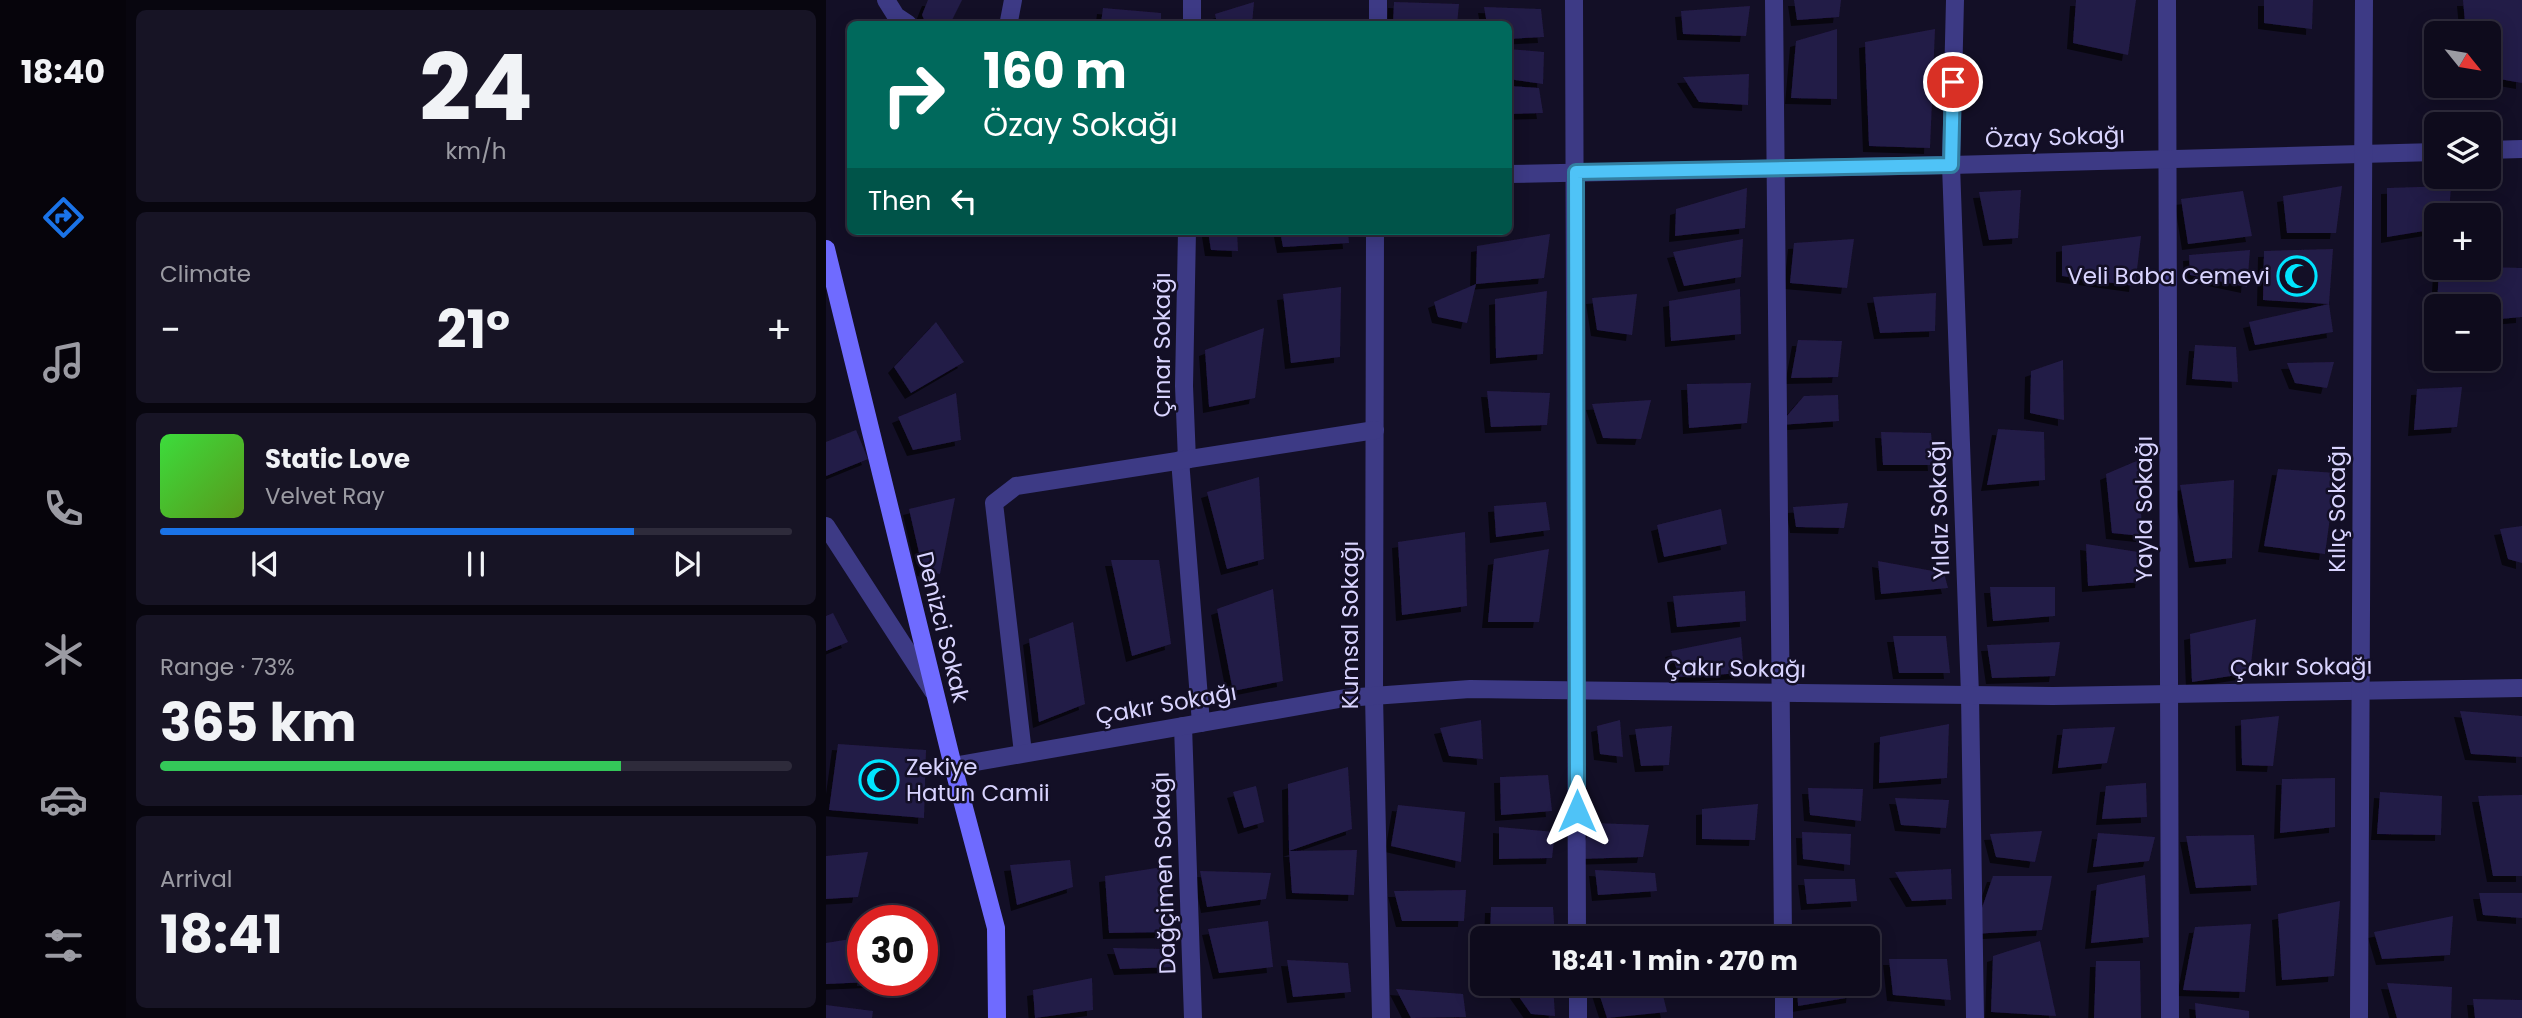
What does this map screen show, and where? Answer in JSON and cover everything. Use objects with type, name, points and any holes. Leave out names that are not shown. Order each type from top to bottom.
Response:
[{"type":"street","points":[[886,0],[896,16],[904,21]]},
{"type":"street","points":[[1009,21],[1013,0]]},
{"type":"street","points":[[1192,0],[1192,21]]},
{"type":"street","points":[[1378,0],[1378,21]]},
{"type":"street","points":[[1574,0],[1577,926]]},
{"type":"street","points":[[1773,0],[1783,926]]},
{"type":"street","name":"Yıldız Sokağı","points":[[1955,0],[1951,165],[1970,695],[1975,1018]]},
{"type":"street","name":"Yayla Sokağı","points":[[2167,0],[2170,1018]]},
{"type":"street","name":"Kılıç Sokağı","points":[[2360,1018],[2364,0]]},
{"type":"street","points":[[2501,150],[2522,149]]},
{"type":"street","name":"Özay Sokağı","points":[[1512,174],[2424,152]]},
{"type":"street","name":"Çınar Sokağı","points":[[1187,235],[1184,460],[1192,724]]},
{"type":"street","name":"Kumsal Sokağı","points":[[1375,235],[1374,696],[1381,1018]]},
{"type":"street","name":"Denizci Sokak","points":[[826,249],[934,693],[996,928],[997,1018]]},
{"type":"street","points":[[1023,753],[994,503],[1016,486],[1375,430]]},
{"type":"street","points":[[826,526],[934,693]]},
{"type":"street","name":"Çakır Sokağı","points":[[953,766],[1345,698],[1470,689],[1970,695],[2522,688]]},
{"type":"street","name":"Dağçimen Sokağı","points":[[1192,724],[1193,1018]]},
{"type":"street","points":[[1577,996],[1578,1018]]},
{"type":"street","points":[[1784,996],[1784,1018]]},
{"type":"building","points":[[928,0],[962,0],[952,21],[925,21],[922,15]]},
{"type":"building","points":[[1794,0],[1841,0],[1839,17],[1797,20]]},
{"type":"building","points":[[2076,0],[2136,0],[2128,55],[2073,43]]},
{"type":"building","points":[[2264,0],[2313,0],[2312,29],[2264,23]]},
{"type":"building","points":[[2463,0],[2522,0],[2522,83],[2501,79],[2501,21],[2465,21]]},
{"type":"building","points":[[1254,2],[1252,21],[1216,21],[1215,14]]},
{"type":"building","points":[[1394,2],[1459,4],[1457,21],[1393,21]]},
{"type":"building","points":[[1750,6],[1746,36],[1683,34],[1681,11]]},
{"type":"building","points":[[1484,7],[1541,9],[1544,37],[1512,39],[1512,21],[1486,21]]},
{"type":"building","points":[[1103,8],[1161,13],[1161,21],[1101,21]]},
{"type":"building","points":[[1837,29],[1837,99],[1791,98],[1796,41]]},
{"type":"building","points":[[1935,29],[1930,148],[1869,146],[1865,42]]},
{"type":"building","points":[[1512,49],[1544,52],[1543,84],[1512,80]]},
{"type":"building","points":[[1749,74],[1748,105],[1699,102],[1683,77]]},
{"type":"building","points":[[1512,86],[1539,88],[1543,113],[1512,114]]},
{"type":"building","points":[[2342,186],[2336,233],[2287,233],[2283,196]]},
{"type":"building","points":[[1747,188],[1745,228],[1675,236],[1676,209]]},
{"type":"building","points":[[2387,188],[2451,189],[2450,203],[2424,203],[2424,231],[2387,237]]},
{"type":"building","points":[[2021,190],[2018,238],[1989,240],[1979,192]]},
{"type":"building","points":[[2243,191],[2252,236],[2188,244],[2181,199]]},
{"type":"building","points":[[1550,234],[1544,278],[1476,284],[1477,246]]},
{"type":"building","points":[[1209,235],[1237,235],[1238,251],[1211,250]]},
{"type":"building","points":[[1281,235],[1348,235],[1349,243],[1283,247]]},
{"type":"building","points":[[2141,236],[2135,286],[2062,276],[2062,246]]},
{"type":"building","points":[[1743,239],[1741,277],[1684,286],[1673,252]]},
{"type":"building","points":[[1854,239],[1847,288],[1790,283],[1794,243]]},
{"type":"building","name":"Veli Baba Cemevi","points":[[2333,249],[2329,304],[2263,300],[2264,251]]},
{"type":"building","points":[[2250,250],[2247,287],[2190,275],[2189,255]]},
{"type":"building","points":[[2501,267],[2522,268],[2522,317],[2501,319],[2501,294],[2438,294],[2438,280],[2501,280]]},
{"type":"building","points":[[1476,284],[1467,323],[1438,317],[1434,302]]},
{"type":"building","points":[[1341,287],[1340,357],[1291,363],[1283,294]]},
{"type":"building","points":[[1740,289],[1741,334],[1671,341],[1669,301]]},
{"type":"building","points":[[1547,291],[1543,354],[1496,358],[1495,299]]},
{"type":"building","points":[[1936,293],[1935,331],[1880,333],[1873,297]]},
{"type":"building","points":[[1637,294],[1632,335],[1597,330],[1592,298]]},
{"type":"building","points":[[2329,304],[2333,332],[2255,345],[2249,322]]},
{"type":"building","points":[[936,322],[964,362],[911,393],[894,367]]},
{"type":"building","points":[[1264,328],[1255,398],[1209,407],[1205,350]]},
{"type":"building","points":[[1798,340],[1842,341],[1838,377],[1791,378]]},
{"type":"building","points":[[2195,345],[2236,347],[2238,382],[2192,379]]},
{"type":"building","points":[[2063,360],[2064,420],[2030,413],[2031,371]]},
{"type":"building","points":[[2334,362],[2327,388],[2295,383],[2287,363]]},
{"type":"building","points":[[1751,383],[1747,423],[1689,428],[1687,384]]},
{"type":"building","points":[[2462,387],[2457,427],[2414,430],[2417,389]]},
{"type":"building","points":[[1487,391],[1550,393],[1547,425],[1491,427]]},
{"type":"building","points":[[956,393],[961,440],[913,450],[898,417]]},
{"type":"building","points":[[1838,395],[1839,421],[1779,425],[1804,396]]},
{"type":"building","points":[[1651,400],[1641,439],[1603,438],[1592,404]]},
{"type":"building","points":[[1998,429],[2044,432],[2045,480],[1987,485]]},
{"type":"building","points":[[856,430],[868,459],[826,476],[826,442]]},
{"type":"building","points":[[1881,432],[1931,433],[1934,465],[1883,465]]},
{"type":"building","points":[[2139,460],[2142,536],[2112,533],[2106,474]]},
{"type":"building","points":[[2278,469],[2336,473],[2325,554],[2264,546]]},
{"type":"building","points":[[1259,477],[1264,559],[1227,569],[1207,492]]},
{"type":"building","points":[[2234,480],[2232,558],[2195,562],[2180,485]]},
{"type":"building","points":[[955,498],[940,574],[923,570],[909,509]]},
{"type":"building","points":[[1546,502],[1550,530],[1496,537],[1494,506]]},
{"type":"building","points":[[1848,503],[1844,528],[1796,527],[1793,507]]},
{"type":"building","points":[[1721,509],[1727,544],[1664,557],[1657,525]]},
{"type":"building","points":[[2522,526],[2522,563],[2508,559],[2500,529]]},
{"type":"building","points":[[1465,532],[1467,606],[1402,615],[1398,542]]},
{"type":"building","points":[[2086,544],[2145,553],[2141,582],[2088,586]]},
{"type":"building","points":[[1549,549],[1539,622],[1488,622],[1494,559]]},
{"type":"building","points":[[1111,560],[1159,560],[1171,644],[1132,656]]},
{"type":"building","points":[[1878,561],[1944,573],[1948,588],[1881,594]]},
{"type":"building","points":[[1990,587],[2055,587],[2055,616],[1993,621]]},
{"type":"building","points":[[1273,589],[1283,681],[1233,691],[1217,609]]},
{"type":"building","points":[[1745,591],[1746,621],[1677,627],[1673,596]]},
{"type":"building","points":[[833,613],[848,642],[826,651],[826,616]]},
{"type":"building","points":[[2256,619],[2250,673],[2192,682],[2190,634]]},
{"type":"building","points":[[1073,622],[1085,704],[1039,722],[1029,639]]},
{"type":"building","points":[[1893,636],[1946,636],[1950,673],[1899,673]]},
{"type":"building","points":[[1741,637],[1744,673],[1679,677],[1671,651]]},
{"type":"building","points":[[2060,642],[2055,676],[1992,678],[1987,645]]},
{"type":"building","points":[[2460,711],[2522,716],[2522,757],[2471,754]]},
{"type":"building","points":[[2279,716],[2273,766],[2242,765],[2241,720]]},
{"type":"building","points":[[1481,720],[1483,759],[1449,756],[1440,728]]},
{"type":"building","points":[[1620,720],[1623,757],[1600,754],[1597,726]]},
{"type":"building","points":[[1949,724],[1947,778],[1879,783],[1880,737]]},
{"type":"building","points":[[1672,726],[1669,765],[1641,766],[1635,729]]},
{"type":"building","points":[[2115,727],[2107,763],[2058,768],[2063,729]]},
{"type":"building","name":"Zekiye Hatun Camii","points":[[838,744],[926,750],[924,818],[829,810]]},
{"type":"building","points":[[1348,767],[1352,829],[1289,851],[1288,784]]},
{"type":"building","points":[[1548,775],[1552,811],[1501,815],[1500,777]]},
{"type":"building","points":[[2335,778],[2335,827],[2280,833],[2282,779]]},
{"type":"building","points":[[2146,783],[2147,817],[2102,819],[2106,786]]},
{"type":"building","points":[[1256,786],[1264,822],[1244,828],[1233,792]]},
{"type":"building","points":[[1808,788],[1863,789],[1861,821],[1810,815]]},
{"type":"building","points":[[2380,792],[2442,796],[2441,835],[2377,834]]},
{"type":"building","points":[[2522,795],[2522,876],[2493,876],[2478,796]]},
{"type":"building","points":[[1895,798],[1949,800],[1946,828],[1901,825]]},
{"type":"building","points":[[1758,804],[1755,840],[1702,839],[1702,809]]},
{"type":"building","points":[[1398,805],[1465,812],[1461,862],[1391,846]]},
{"type":"building","points":[[1593,823],[1649,825],[1643,857],[1577,859]]},
{"type":"building","points":[[1499,827],[1555,832],[1552,858],[1499,859]]},
{"type":"building","points":[[2042,831],[2035,862],[1996,857],[1990,834]]},
{"type":"building","points":[[1802,832],[1851,834],[1850,865],[1803,859]]},
{"type":"building","points":[[2098,833],[2155,837],[2149,861],[2093,867]]},
{"type":"building","points":[[2254,835],[2257,885],[2196,888],[2186,836]]},
{"type":"building","points":[[1357,850],[1354,895],[1292,893],[1289,851]]},
{"type":"building","points":[[868,852],[858,897],[826,899],[826,856]]},
{"type":"building","points":[[1070,860],[1073,887],[1017,905],[1010,865]]},
{"type":"building","points":[[1169,866],[1167,932],[1109,933],[1105,876]]},
{"type":"building","points":[[1951,869],[1952,899],[1912,901],[1895,872]]},
{"type":"building","points":[[1595,870],[1655,873],[1657,891],[1598,895]]},
{"type":"building","points":[[1200,871],[1271,873],[1266,899],[1207,907]]},
{"type":"building","points":[[2145,875],[2149,937],[2091,943],[2097,885]]},
{"type":"building","points":[[1993,876],[2052,876],[2042,930],[1973,934]]},
{"type":"building","points":[[1804,879],[1855,879],[1857,901],[1807,904]]},
{"type":"building","points":[[1466,890],[1464,921],[1402,921],[1394,891]]},
{"type":"building","points":[[2479,893],[2522,893],[2522,918],[2483,915]]},
{"type":"building","points":[[2340,901],[2334,976],[2282,980],[2278,914]]},
{"type":"building","points":[[1491,907],[1553,907],[1554,926],[1490,926]]},
{"type":"building","points":[[2453,916],[2450,955],[2382,959],[2374,932]]},
{"type":"building","points":[[1268,921],[1273,967],[1219,973],[1208,929]]},
{"type":"building","points":[[2251,924],[2245,992],[2183,990],[2195,927]]},
{"type":"building","points":[[847,940],[847,983],[826,984],[826,943]]},
{"type":"building","points":[[2040,941],[2056,1016],[1991,1012],[1993,956]]},
{"type":"building","points":[[1113,948],[1166,949],[1172,967],[1120,969]]},
{"type":"building","points":[[1889,959],[1947,959],[1951,1000],[1893,995]]},
{"type":"building","points":[[1287,960],[1348,963],[1351,992],[1293,997]]},
{"type":"building","points":[[2096,961],[2140,961],[2141,1018],[2094,1018]]},
{"type":"building","points":[[1092,978],[1093,1010],[1035,1018],[1033,990]]},
{"type":"building","points":[[2387,983],[2452,987],[2451,1018],[2397,1018]]},
{"type":"building","points":[[1396,989],[1463,994],[1466,1017],[1411,1018]]},
{"type":"building","points":[[1518,996],[1554,996],[1555,1016],[1531,1014]]},
{"type":"building","points":[[1600,996],[1663,996],[1667,1012],[1607,1018]]},
{"type":"building","points":[[1798,996],[1852,996],[1852,997],[1798,1006]]},
{"type":"building","points":[[2473,999],[2522,1000],[2522,1018],[2475,1018]]},
{"type":"building","points":[[2195,1003],[2249,1011],[2249,1018],[2196,1018]]},
{"type":"building","points":[[826,1005],[873,1011],[872,1018],[826,1018]]},
{"type":"place","name":"Veli Baba Cemevi","points":[[2297,276]]},
{"type":"place","name":"Zekiye Hatun Camii","points":[[879,780]]},
{"type":"route","points":[[1577,811],[1576,172],[1951,165],[1953,82]]}]
